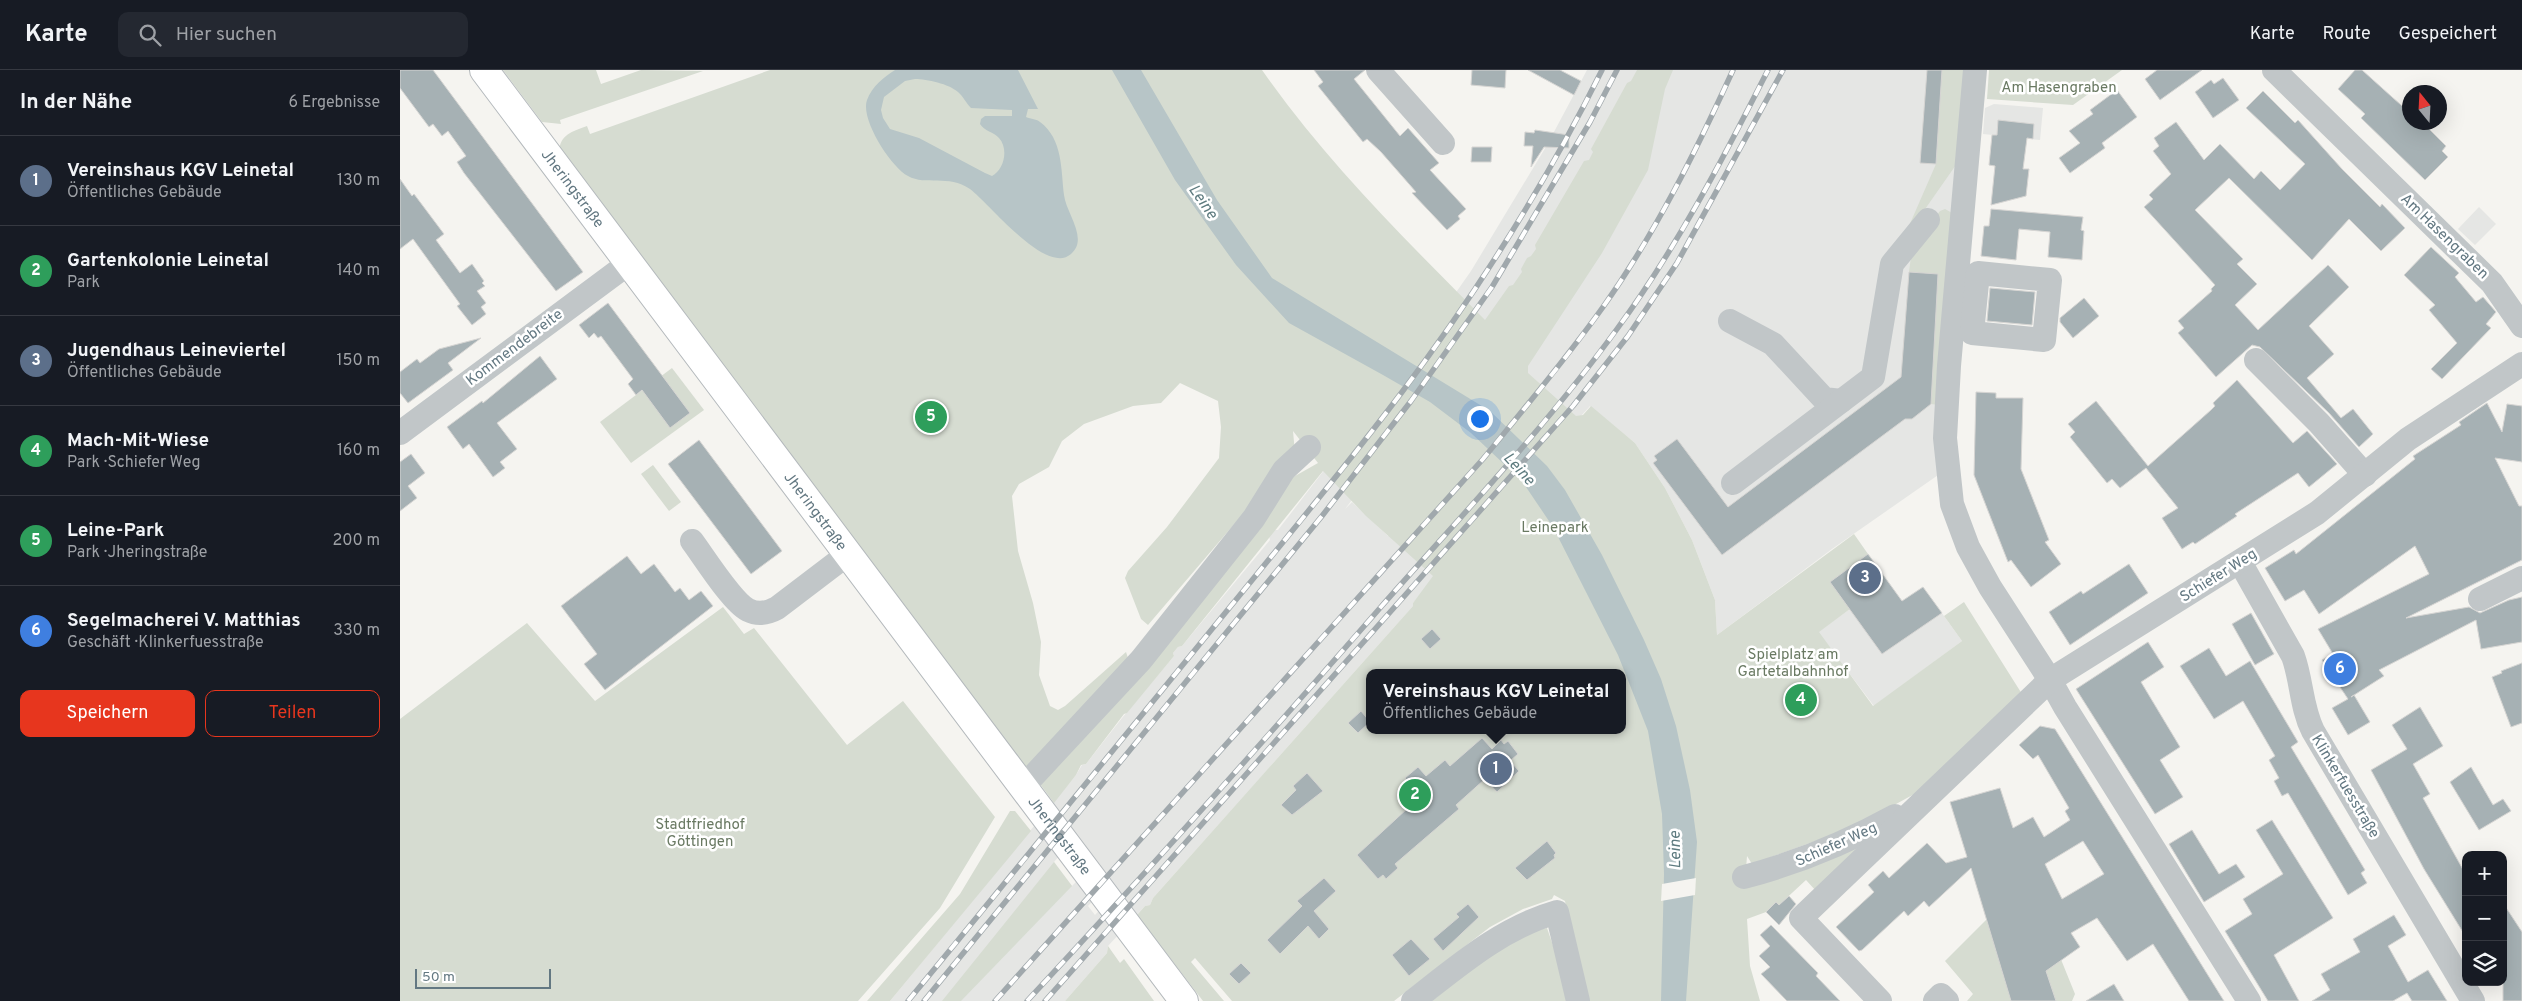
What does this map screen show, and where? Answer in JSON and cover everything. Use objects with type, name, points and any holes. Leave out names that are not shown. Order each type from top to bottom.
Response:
[{"type":"main road","name":"Jheringstraße","points":[[484,70],[1184,1001]]},
{"type":"street","points":[[1378,70],[1443,143]]},
{"type":"street","points":[[1975,70],[1949,366],[1945,438],[1952,504],[1968,547],[1990,587],[2050,680],[2249,1001]]},
{"type":"street","name":"Am Hasengraben","points":[[2274,70],[2492,283],[2522,326]]},
{"type":"street","points":[[1733,482],[1873,377],[1892,264],[1928,220]]},
{"type":"street","name":"Kommendebreite","points":[[400,433],[628,263]]},
{"type":"street","points":[[1730,320],[1773,344],[1824,400],[1841,401]]},
{"type":"street","points":[[2256,360],[2319,423],[2365,475]]},
{"type":"street","name":"Schiefer Weg","points":[[1880,1001],[1800,918],[2050,680],[2317,512],[2408,439],[2522,364]]},
{"type":"street","points":[[1023,787],[1140,660],[1254,518],[1284,470],[1309,447]]},
{"type":"street","points":[[692,541],[743,607],[756,613],[770,612],[777,608],[848,554]]},
{"type":"street","name":"Klinkerfuesstraße","points":[[2240,562],[2293,656],[2298,670],[2306,718],[2473,1001]]},
{"type":"street","points":[[2480,600],[2522,578]]},
{"type":"street","name":"Schiefer Weg","points":[[1744,877],[1799,862],[1850,840],[1925,800]]},
{"type":"street","points":[[1413,1001],[1481,948],[1519,926],[1557,912],[1578,1001]]},
{"type":"street","points":[[1935,1001],[1942,995],[1947,1001]]},
{"type":"shaded area","points":[[1587,70],[1965,70],[1941,473],[1832,549],[1717,635],[1715,600],[1692,540],[1665,488],[1635,443],[1590,406],[1426,588],[1413,603],[1414,605],[1153,898],[1150,905],[1145,906],[1108,946],[1107,953],[1065,1001],[890,1001],[1076,775],[1082,765],[1086,764],[1174,656],[1173,653],[1178,647],[1182,646],[1270,540],[1269,536],[1274,530],[1278,530],[1403,368],[1471,271],[1547,145]],"holes":[[[1435,392],[1389,536],[1388,536],[1352,502],[1345,509]],[[1077,835],[1096,861],[1072,886],[1054,862]],[[1111,881],[1118,890],[1095,915],[1088,906]]]},
{"type":"shaded area","points":[[1994,104],[2043,108],[2040,140],[1983,134],[1985,108]]},
{"type":"shaded area","points":[[2479,207],[2496,224],[2475,245],[2458,229]]},
{"type":"shaded area","points":[[1923,587],[1962,641],[1874,706],[1818,632],[1850,609],[1902,601]]},
{"type":"green space","points":[[503,70],[596,70],[601,84],[641,70],[703,71],[560,120],[561,124],[542,122]]},
{"type":"green space","points":[[770,70],[1262,70],[1340,169],[1485,320],[1509,286],[1513,285],[1522,272],[1521,269],[1527,258],[1536,249],[1535,245],[1584,161],[1589,160],[1593,152],[1591,149],[1627,83],[1631,81],[1637,70],[1673,70],[1665,89],[1648,170],[1602,253],[1528,366],[1528,373],[1576,416],[1583,415],[1591,406],[1635,443],[1665,488],[1692,540],[1715,600],[1717,635],[1854,534],[1868,554],[1850,609],[1819,632],[1873,706],[1962,641],[1944,616],[1964,602],[2022,694],[1918,792],[1854,827],[1752,864],[1747,856],[1745,882],[1861,846],[1816,891],[1806,880],[1779,905],[1776,902],[1766,912],[1747,919],[1750,966],[1760,1001],[1584,1001],[1565,901],[1554,895],[1552,899],[1523,909],[1490,927],[1394,1001],[1232,1001],[1195,958],[1191,962],[1224,1001],[1203,1001],[1137,915],[1145,906],[1150,905],[1153,898],[1413,606],[1413,603],[1433,576],[1366,516],[1323,471],[1182,646],[1178,647],[1173,653],[1174,656],[1127,713],[1124,714],[1086,764],[1081,765],[1076,775],[1054,803],[1037,780],[1288,480],[1318,463],[1293,431],[1295,453],[1148,625],[1141,619],[1125,578],[1128,571],[1167,527],[1219,458],[1221,427],[1218,401],[1180,383],[1161,403],[1133,406],[1084,424],[1062,441],[1049,467],[1019,484],[1012,496],[1018,551],[1033,603],[1041,642],[1039,675],[1050,706],[1058,710],[1065,706],[1126,652],[1129,661],[1026,771],[559,152],[564,137],[587,126],[590,134]]},
{"type":"green space","points":[[1942,70],[1965,70],[1958,162],[1902,242],[1936,164]]},
{"type":"green space","name":"Am Hasengraben","points":[[1989,70],[2122,70],[2073,105],[1987,99]]},
{"type":"green space","points":[[1945,209],[1954,214],[1939,405],[1931,404],[1938,275],[1909,272],[1912,249],[1940,211]]},
{"type":"green space","points":[[672,368],[704,410],[631,463],[600,422]]},
{"type":"green space","points":[[653,465],[681,502],[669,511],[641,474]]},
{"type":"green space","name":"Stadtfriedhof Göttingen","points":[[723,607],[744,634],[754,628],[847,745],[903,701],[995,817],[940,908],[858,1001],[400,1001],[400,719],[527,623],[595,701]]},
{"type":"green space","points":[[1010,811],[1015,811],[1031,831],[890,1001],[867,1001],[960,894]]},
{"type":"green space","points":[[1054,862],[1072,886],[961,1001],[942,1001]]},
{"type":"green space","points":[[1987,919],[2047,925],[2075,994],[2072,1001],[1967,1001],[1973,994],[1945,961]]},
{"type":"green space","points":[[1547,928],[1572,1001],[1432,1001],[1510,936]]},
{"type":"green space","points":[[1108,946],[1120,963],[1124,959],[1154,1001],[1065,1001],[1107,953]]},
{"type":"water","points":[[895,70],[1018,70],[1038,109],[1028,109],[1026,117],[1039,121],[1048,129],[1057,146],[1064,195],[1077,233],[1078,241],[1076,248],[1071,254],[1060,258],[1047,255],[1033,247],[970,189],[954,182],[915,179],[901,171],[893,163],[872,130],[866,108],[867,100],[872,90]],"holes":[[[920,79],[938,82],[954,89],[971,108],[1012,110],[1012,116],[985,116],[981,119],[980,124],[997,136],[1004,148],[1004,159],[996,173],[992,176],[919,138],[890,129],[883,118],[881,110],[884,97],[905,81]]]},
{"type":"water","name":"Leine","points":[[1112,70],[1141,70],[1217,200],[1272,278],[1490,411],[1547,466],[1565,490],[1602,555],[1644,640],[1661,679],[1676,726],[1690,790],[1697,842],[1686,1001],[1661,1001],[1664,874],[1662,814],[1648,731],[1626,675],[1626,669],[1624,669],[1553,527],[1522,481],[1471,433],[1430,402],[1289,323],[1236,265],[1175,180]]},
{"type":"pier","points":[[1696,878],[1695,895],[1661,901],[1662,884]]},
{"type":"building","points":[[400,70],[433,70],[583,272],[556,291],[464,173],[457,162],[466,156],[448,131],[442,136],[433,124],[429,127],[400,88]]},
{"type":"building","points":[[1314,70],[1365,70],[1354,79],[1400,136],[1408,128],[1439,163],[1430,170],[1466,209],[1458,216],[1460,219],[1447,230],[1412,193],[1416,192],[1381,152],[1367,139],[1363,142],[1318,86],[1323,82]]},
{"type":"building","points":[[1472,70],[1506,70],[1505,88],[1471,85]]},
{"type":"building","points":[[1528,70],[1560,70],[1581,81],[1574,95]]},
{"type":"building","points":[[1927,70],[1942,70],[1936,164],[1920,163]]},
{"type":"building","points":[[2157,70],[2202,70],[2160,100],[2145,79]]},
{"type":"building","points":[[2355,70],[2362,70],[2402,106],[2402,130],[2430,130],[2446,146],[2442,151],[2448,157],[2425,180],[2361,118],[2365,114],[2338,89]]},
{"type":"building","points":[[2223,78],[2239,100],[2213,118],[2195,92],[2211,80],[2214,84]]},
{"type":"building","points":[[2117,90],[2137,117],[2102,143],[2105,148],[2070,173],[2059,158],[2080,143],[2069,131],[2093,114],[2090,110]]},
{"type":"building","points":[[2263,91],[2295,123],[2298,120],[2342,169],[2380,207],[2382,204],[2405,228],[2381,251],[2349,219],[2312,260],[2229,178],[2195,210],[2243,259],[2237,264],[2257,284],[2235,305],[2258,330],[2328,265],[2349,287],[2309,326],[2334,354],[2307,378],[2341,418],[2353,409],[2373,434],[2359,447],[2329,413],[2260,347],[2252,345],[2216,377],[2178,333],[2184,328],[2178,321],[2212,291],[2211,289],[2215,285],[2144,207],[2153,199],[2149,195],[2171,174],[2153,151],[2159,146],[2154,138],[2176,122],[2204,160],[2220,144],[2254,179],[2261,171],[2280,190],[2305,164],[2246,108]]},
{"type":"building","points":[[1998,120],[2034,124],[2033,139],[2027,138],[2023,169],[2029,169],[2026,196],[1991,205],[1995,166],[1989,165],[1992,135],[1997,135]]},
{"type":"building","points":[[1535,130],[1569,135],[1569,148],[1544,147],[1531,167],[1533,146],[1524,146],[1525,132],[1534,133]]},
{"type":"building","points":[[1472,147],[1492,147],[1491,162],[1471,162]]},
{"type":"building","points":[[400,179],[412,196],[414,194],[444,234],[436,240],[460,273],[472,264],[484,281],[482,283],[485,286],[477,291],[486,303],[481,307],[486,314],[472,325],[457,306],[460,304],[413,239],[400,249]]},
{"type":"building","points":[[1991,209],[2083,217],[2081,230],[2084,231],[2082,260],[2048,257],[2050,232],[2019,229],[2016,260],[1981,256],[1984,226],[1989,226]]},
{"type":"building","points":[[2431,247],[2459,273],[2455,277],[2476,302],[2483,297],[2496,312],[2486,324],[2491,328],[2442,379],[2431,369],[2457,343],[2429,310],[2435,305],[2404,275]]},
{"type":"building","points":[[1909,272],[1938,274],[1931,404],[1912,419],[1905,419],[1722,555],[1653,463],[1657,460],[1654,456],[1677,439],[1728,507],[1901,377]]},
{"type":"building","points":[[1990,288],[2035,292],[2032,325],[1987,321]]},
{"type":"building","points":[[2084,298],[2099,316],[2073,338],[2060,322],[2060,318]]},
{"type":"building","points":[[608,303],[690,413],[670,428],[642,390],[636,395],[628,384],[633,379],[601,336],[598,338],[594,333],[589,338],[579,325]]},
{"type":"building","points":[[481,338],[448,363],[453,370],[408,403],[400,393],[400,372],[417,359],[420,363],[439,349]]},
{"type":"building","points":[[540,356],[557,379],[497,423],[517,449],[500,462],[505,468],[493,477],[469,444],[463,449],[447,427],[482,401],[483,403]]},
{"type":"building","points":[[2237,380],[2293,443],[2307,431],[2337,464],[2309,487],[2298,473],[2235,514],[2237,516],[2195,544],[2193,542],[2182,549],[2162,518],[2178,508],[2146,468],[2120,488],[2112,479],[2107,483],[2070,437],[2075,432],[2068,424],[2096,401],[2148,466],[2211,410],[2215,406],[2213,403]]},
{"type":"building","points":[[1976,392],[1996,393],[1996,398],[2023,398],[2021,469],[2049,540],[2045,542],[2061,564],[2031,587],[2011,560],[2008,562],[1974,475]]},
{"type":"building","points":[[2487,403],[2502,432],[2507,404],[2522,406],[2522,462],[2495,458],[2519,506],[2522,506],[2522,560],[2406,618],[2469,607],[2480,613],[2509,600],[2522,597],[2522,642],[2481,649],[2476,620],[2379,670],[2384,676],[2354,695],[2370,722],[2348,735],[2332,708],[2348,699],[2322,660],[2333,654],[2318,629],[2429,574],[2415,546],[2319,614],[2304,590],[2285,601],[2265,568],[2294,550],[2296,554],[2415,459],[2413,456],[2461,425],[2459,422]]},
{"type":"building","points":[[699,440],[782,551],[751,574],[668,464]]},
{"type":"building","points":[[411,454],[425,473],[408,486],[417,498],[400,511],[400,462]]},
{"type":"building","points":[[1868,554],[1902,601],[1923,587],[1942,613],[1882,654],[1830,582]]},
{"type":"building","points":[[627,556],[641,574],[654,564],[675,592],[680,588],[689,600],[701,591],[713,606],[605,690],[584,664],[597,654],[561,606]]},
{"type":"building","points":[[2129,564],[2148,593],[2070,645],[2049,612],[2081,591],[2083,594]]},
{"type":"building","points":[[2251,613],[2274,654],[2255,665],[2232,624]]},
{"type":"building","points":[[1432,629],[1441,639],[1430,649],[1421,639]]},
{"type":"building","points":[[2148,642],[2164,667],[2141,682],[2180,747],[2160,760],[2183,797],[2155,814],[2076,689]]},
{"type":"building","points":[[2209,648],[2226,676],[2250,661],[2298,742],[2291,747],[2365,870],[2361,873],[2367,883],[2348,895],[2288,793],[2282,796],[2274,781],[2279,778],[2269,760],[2275,756],[2243,701],[2214,719],[2180,666]]},
{"type":"building","points":[[2522,663],[2522,723],[2511,727],[2492,677],[2502,673],[2501,671]]},
{"type":"building","points":[[2420,707],[2443,746],[2413,764],[2430,794],[2423,798],[2462,868],[2462,931],[2424,869],[2371,770],[2407,749],[2392,725]]},
{"type":"building","points":[[1361,711],[1366,717],[1366,726],[1358,733],[1348,723]]},
{"type":"building","points":[[2040,726],[2055,729],[2224,1001],[2189,1001],[2153,944],[2127,961],[2097,918],[2071,933],[2080,947],[2046,971],[2056,1001],[2011,1001],[1971,868],[1929,907],[1924,901],[1908,916],[1904,911],[1862,950],[1859,951],[1836,927],[1874,892],[1868,885],[1883,871],[1889,878],[1927,843],[1946,863],[1967,857],[1950,802],[2000,788],[2013,828],[2033,817],[2044,837],[2070,820],[2065,811],[2069,808],[2038,755],[2033,759],[2019,745]],"holes":[[[2083,841],[2104,874],[2062,899],[2045,864]]]},
{"type":"building","points":[[1482,738],[1492,749],[1501,740],[1504,744],[1508,741],[1518,754],[1510,761],[1519,771],[1497,792],[1485,779],[1456,805],[1459,809],[1395,864],[1398,868],[1386,879],[1383,875],[1378,879],[1357,855],[1409,807],[1398,794],[1410,784],[1405,778],[1418,767],[1426,776],[1445,760],[1450,766]]},
{"type":"building","points":[[2471,767],[2493,805],[2503,799],[2511,811],[2479,830],[2450,782]]},
{"type":"building","points":[[1307,773],[1323,791],[1292,815],[1281,805],[1296,790],[1293,786]]},
{"type":"building","points":[[2272,820],[2333,918],[2274,955],[2299,1001],[2268,1001],[2225,931],[2252,914],[2243,899],[2283,874],[2256,830]]},
{"type":"building","points":[[2192,830],[2219,874],[2236,864],[2245,877],[2204,902],[2169,844]]},
{"type":"building","points":[[1547,841],[1556,853],[1554,855],[1555,858],[1527,880],[1515,868]]},
{"type":"building","points":[[1324,878],[1336,891],[1314,911],[1329,929],[1319,939],[1308,926],[1280,954],[1267,940],[1302,906],[1297,901]]},
{"type":"building","points":[[1789,896],[1796,904],[1779,925],[1766,912],[1776,902],[1779,905]]},
{"type":"building","points":[[1468,904],[1479,917],[1443,951],[1433,939],[1459,917],[1456,914]]},
{"type":"building","points":[[2507,909],[2522,932],[2522,1001],[2503,1001],[2503,986],[2507,986]]},
{"type":"building","points":[[2394,915],[2406,935],[2388,946],[2408,982],[2428,970],[2447,1001],[2412,1001],[2407,993],[2393,1001],[2312,1001],[2330,990],[2321,974],[2360,952],[2353,939]]},
{"type":"building","points":[[1771,925],[1818,973],[1816,976],[1840,1001],[1787,1001],[1761,974],[1770,967],[1759,956],[1770,946],[1760,935]]},
{"type":"building","points":[[1411,939],[1430,959],[1409,976],[1392,955]]},
{"type":"building","points":[[1241,963],[1251,973],[1239,984],[1229,974]]},
{"type":"building","points":[[2114,984],[2124,1001],[2086,1001]]},
{"type":"railway","points":[[908,1001],[1317,500],[1402,392],[1510,236],[1558,154],[1602,70]]},
{"type":"railway","points":[[924,1001],[1322,516],[1411,401],[1492,287],[1590,122],[1617,70]]},
{"type":"railway","points":[[995,1001],[1483,459],[1560,365],[1603,307],[1640,251],[1674,191],[1733,70]]},
{"type":"railway","points":[[1027,1001],[1293,707],[1502,472],[1561,402],[1639,299],[1679,235],[1734,137],[1768,70]]},
{"type":"railway","points":[[1045,1001],[1573,406],[1628,336],[1677,263],[1783,70]]},
{"type":"place","name":"Leine-Park","points":[[931,417]]},
{"type":"place","name":"Jugendhaus Leineviertel","points":[[1865,578]]},
{"type":"place","name":"Segelmacherei V. Matthias","points":[[2340,669]]},
{"type":"place","name":"Mach-Mit-Wiese","points":[[1801,700]]},
{"type":"place","name":"Vereinshaus KGV Leinetal","points":[[1496,769]]},
{"type":"place","name":"Gartenkolonie Leinetal","points":[[1415,795]]},
{"type":"park label","name":"Leinepark","points":[[1555,527]]},
{"type":"park label","name":"Spielplatz am Gartetalbahnhof","points":[[1793,662]]}]
